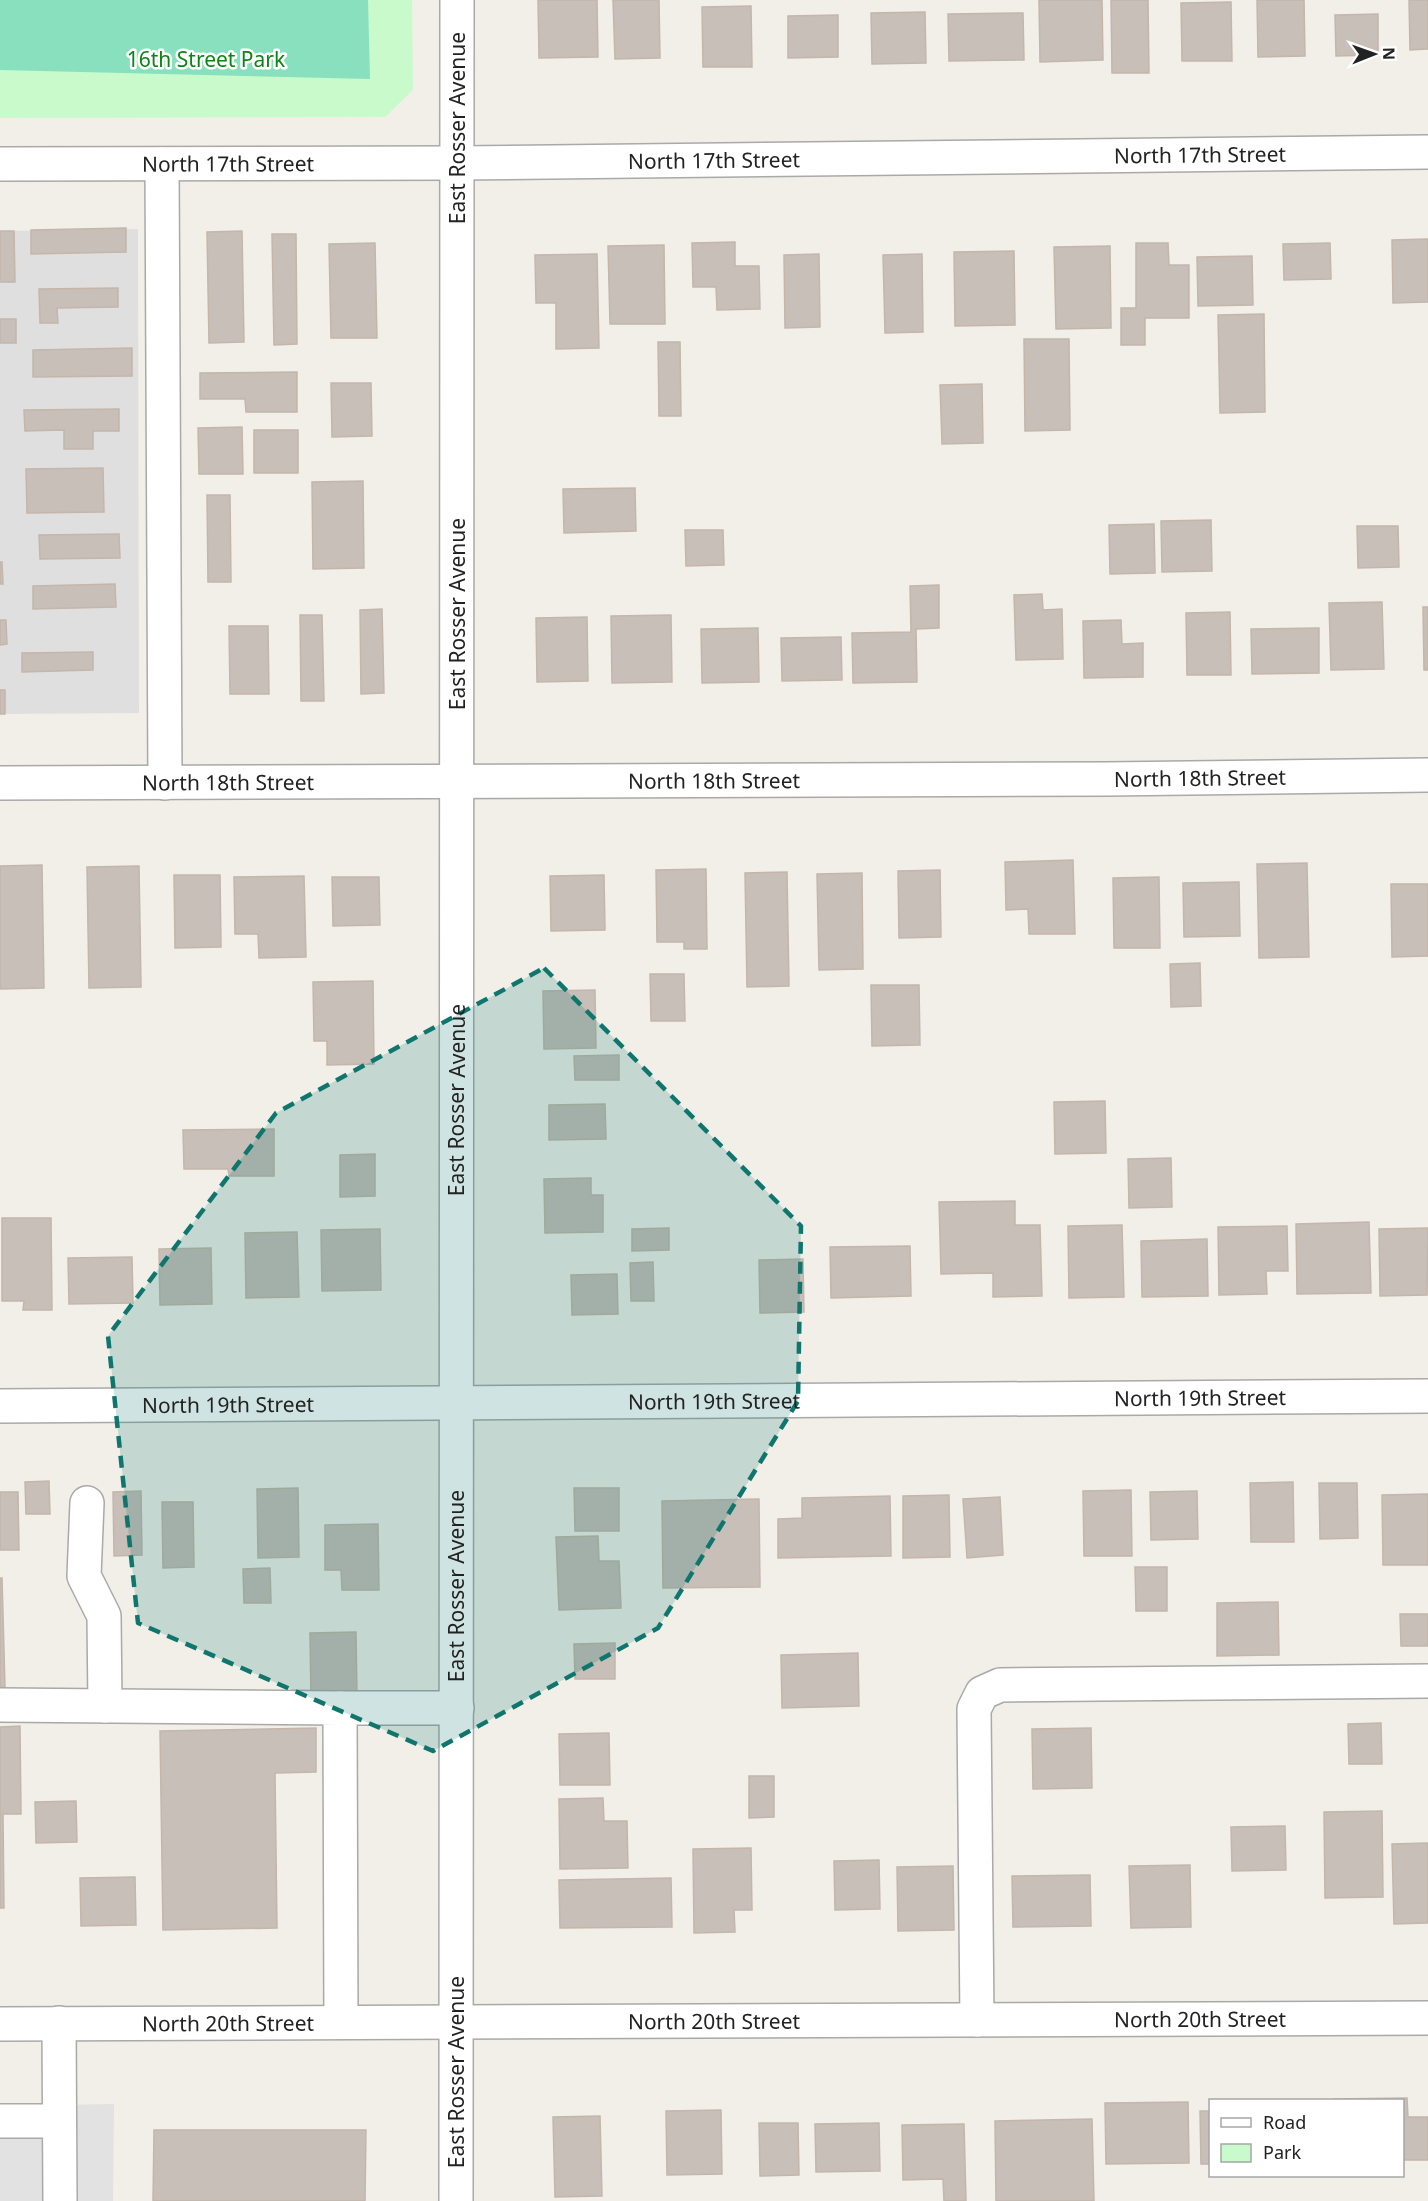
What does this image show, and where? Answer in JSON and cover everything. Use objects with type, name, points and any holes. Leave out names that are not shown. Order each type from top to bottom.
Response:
[{"type":"street","name":"East Rosser Avenue","points":[[456,2201],[457,0]]},
{"type":"street","name":"North 17th Street","points":[[0,164],[457,163],[1428,152]]},
{"type":"street","points":[[162,164],[165,783]]},
{"type":"street","name":"North 18th Street","points":[[0,783],[455,783],[1428,775]]},
{"type":"street","name":"North 19th Street","points":[[0,1406],[1428,1396]]},
{"type":"street","points":[[87,1503],[84,1576],[104,1616],[105,1706]]},
{"type":"street","points":[[977,2020],[974,1709],[982,1693],[1000,1684],[1428,1681]]},
{"type":"street","points":[[0,1705],[457,1708]]},
{"type":"street","points":[[340,1708],[341,2022]]},
{"type":"street","name":"North 20th Street","points":[[0,2024],[1428,2018]]},
{"type":"street","points":[[59,2024],[60,2201]]},
{"type":"street","points":[[0,2121],[59,2121]]},
{"type":"highlighted area","points":[[544,968],[801,1226],[798,1401],[658,1628],[433,1751],[138,1623],[108,1336],[276,1113]]},
{"type":"shaded area","points":[[138,229],[139,713],[0,714],[0,231]]},
{"type":"shaded area","points":[[114,2104],[113,2201],[0,2201],[0,2106]]},
{"type":"green space","name":"16th Street Park","points":[[0,0],[412,0],[413,90],[385,117],[0,118]]},
{"type":"green space","points":[[0,0],[368,0],[370,79],[0,70]]},
{"type":"building","points":[[538,0],[597,0],[598,57],[539,58]]},
{"type":"building","points":[[613,0],[659,0],[660,58],[615,59]]},
{"type":"building","points":[[1039,0],[1102,0],[1103,60],[1040,62]]},
{"type":"building","points":[[1111,0],[1148,0],[1149,73],[1112,73]]},
{"type":"building","points":[[1257,0],[1304,0],[1305,56],[1258,57]]},
{"type":"building","points":[[1409,0],[1428,0],[1428,49],[1410,50]]},
{"type":"building","points":[[1231,2],[1232,61],[1182,61],[1181,3]]},
{"type":"building","points":[[751,6],[752,67],[703,67],[702,7]]},
{"type":"building","points":[[925,12],[926,63],[872,64],[871,13]]},
{"type":"building","points":[[1023,13],[1024,60],[949,61],[948,14]]},
{"type":"building","points":[[1378,14],[1378,55],[1336,56],[1335,15]]},
{"type":"building","points":[[838,15],[838,57],[788,58],[788,16]]},
{"type":"building","points":[[126,228],[126,252],[31,254],[31,230]]},
{"type":"building","points":[[0,231],[14,231],[15,282],[0,282]]},
{"type":"building","points":[[242,231],[244,342],[209,343],[207,232]]},
{"type":"building","points":[[272,234],[296,234],[297,344],[274,345]]},
{"type":"building","points":[[1428,239],[1428,302],[1393,303],[1392,240]]},
{"type":"building","points":[[735,242],[735,266],[759,266],[760,309],[717,310],[716,287],[693,287],[692,243]]},
{"type":"building","points":[[375,243],[377,338],[331,338],[329,244]]},
{"type":"building","points":[[1136,243],[1168,243],[1169,265],[1189,265],[1189,318],[1145,318],[1145,345],[1121,345],[1121,308],[1136,308]]},
{"type":"building","points":[[1330,243],[1331,279],[1284,280],[1283,244]]},
{"type":"building","points":[[664,245],[665,324],[610,324],[608,246]]},
{"type":"building","points":[[1110,246],[1111,328],[1056,329],[1054,247]]},
{"type":"building","points":[[1014,251],[1015,325],[955,326],[954,252]]},
{"type":"building","points":[[597,254],[599,348],[556,349],[556,303],[536,303],[535,255]]},
{"type":"building","points":[[819,254],[820,327],[785,328],[784,255]]},
{"type":"building","points":[[922,254],[923,332],[885,333],[883,255]]},
{"type":"building","points":[[1252,256],[1253,305],[1198,306],[1197,257]]},
{"type":"building","points":[[118,288],[118,307],[57,308],[58,323],[40,323],[39,289]]},
{"type":"building","points":[[1264,314],[1265,412],[1220,413],[1218,315]]},
{"type":"building","points":[[0,319],[16,319],[16,343],[0,343]]},
{"type":"building","points":[[1024,339],[1069,339],[1070,430],[1025,431]]},
{"type":"building","points":[[658,342],[680,342],[681,416],[659,416]]},
{"type":"building","points":[[132,348],[132,376],[33,377],[33,350]]},
{"type":"building","points":[[297,372],[297,412],[246,412],[245,399],[200,399],[200,373]]},
{"type":"building","points":[[331,383],[371,383],[372,436],[332,437]]},
{"type":"building","points":[[982,384],[983,443],[942,444],[940,385]]},
{"type":"building","points":[[119,409],[119,431],[93,431],[93,449],[64,449],[64,430],[25,431],[24,410]]},
{"type":"building","points":[[242,427],[243,474],[199,474],[198,428]]},
{"type":"building","points":[[254,430],[298,430],[298,473],[254,473]]},
{"type":"building","points":[[103,468],[104,512],[27,513],[26,469]]},
{"type":"building","points":[[363,481],[364,568],[313,569],[312,482]]},
{"type":"building","points":[[635,488],[636,531],[564,533],[563,489]]},
{"type":"building","points":[[207,495],[230,495],[231,582],[208,582]]},
{"type":"building","points":[[1211,520],[1212,571],[1162,572],[1161,521]]},
{"type":"building","points":[[1154,524],[1155,573],[1110,574],[1109,525]]},
{"type":"building","points":[[1357,526],[1398,526],[1399,567],[1358,568]]},
{"type":"building","points":[[685,530],[723,530],[724,565],[686,566]]},
{"type":"building","points":[[119,534],[120,558],[40,559],[39,535]]},
{"type":"building","points":[[0,562],[2,562],[3,584],[0,584]]},
{"type":"building","points":[[115,584],[116,607],[33,609],[33,586]]},
{"type":"building","points":[[939,585],[939,628],[916,629],[917,682],[853,683],[852,633],[911,632],[910,586]]},
{"type":"building","points":[[1042,594],[1043,610],[1062,609],[1063,659],[1016,660],[1014,595]]},
{"type":"building","points":[[1382,602],[1384,669],[1331,670],[1329,603]]},
{"type":"building","points":[[1423,607],[1428,607],[1428,670],[1424,670]]},
{"type":"building","points":[[382,609],[384,693],[361,694],[360,610]]},
{"type":"building","points":[[1230,612],[1231,675],[1187,675],[1186,613]]},
{"type":"building","points":[[300,615],[322,615],[324,701],[301,701]]},
{"type":"building","points":[[671,615],[672,682],[612,683],[611,616]]},
{"type":"building","points":[[587,617],[588,681],[537,682],[536,618]]},
{"type":"building","points":[[0,620],[6,620],[7,644],[0,645]]},
{"type":"building","points":[[1121,620],[1122,644],[1143,643],[1143,677],[1084,678],[1083,621]]},
{"type":"building","points":[[229,626],[268,626],[269,694],[230,694]]},
{"type":"building","points":[[758,628],[759,682],[702,683],[701,629]]},
{"type":"building","points":[[1319,628],[1319,673],[1252,674],[1251,629]]},
{"type":"building","points":[[841,637],[842,680],[782,681],[781,638]]},
{"type":"building","points":[[93,652],[93,670],[22,672],[22,653]]},
{"type":"building","points":[[0,690],[5,690],[5,714],[0,714]]},
{"type":"building","points":[[1073,860],[1075,934],[1029,934],[1028,909],[1006,910],[1005,862]]},
{"type":"building","points":[[1307,863],[1309,957],[1259,958],[1257,864]]},
{"type":"building","points":[[42,865],[44,988],[0,989],[0,866]]},
{"type":"building","points":[[139,866],[141,987],[89,988],[87,867]]},
{"type":"building","points":[[706,869],[707,949],[684,949],[684,942],[657,942],[656,870]]},
{"type":"building","points":[[940,870],[941,937],[899,938],[898,871]]},
{"type":"building","points":[[787,872],[789,986],[747,987],[745,873]]},
{"type":"building","points":[[862,873],[863,969],[819,970],[817,874]]},
{"type":"building","points":[[174,875],[220,875],[221,947],[175,948]]},
{"type":"building","points":[[604,875],[605,930],[551,931],[550,876]]},
{"type":"building","points":[[304,876],[306,957],[259,958],[258,934],[235,934],[234,877]]},
{"type":"building","points":[[332,877],[379,877],[380,925],[333,926]]},
{"type":"building","points":[[1159,877],[1160,948],[1114,948],[1113,878]]},
{"type":"building","points":[[1239,882],[1240,936],[1184,937],[1183,883]]},
{"type":"building","points":[[1391,884],[1428,884],[1428,956],[1392,957]]},
{"type":"building","points":[[1200,963],[1201,1006],[1171,1007],[1170,964]]},
{"type":"building","points":[[650,974],[684,974],[685,1021],[651,1021]]},
{"type":"building","points":[[373,981],[374,1064],[327,1065],[327,1041],[314,1041],[313,982]]},
{"type":"building","points":[[871,985],[919,985],[920,1045],[872,1046]]},
{"type":"building","points":[[595,990],[596,1048],[544,1049],[543,991]]},
{"type":"building","points":[[619,1055],[619,1080],[575,1080],[574,1056]]},
{"type":"building","points":[[1105,1101],[1106,1153],[1055,1154],[1054,1102]]},
{"type":"building","points":[[605,1104],[606,1139],[549,1140],[549,1105]]},
{"type":"building","points":[[274,1129],[274,1176],[229,1176],[228,1169],[184,1169],[183,1130]]},
{"type":"building","points":[[375,1154],[375,1196],[340,1197],[340,1155]]},
{"type":"building","points":[[1171,1158],[1172,1207],[1129,1208],[1128,1159]]},
{"type":"building","points":[[591,1178],[591,1195],[603,1195],[603,1232],[545,1233],[544,1179]]},
{"type":"building","points":[[1015,1201],[1015,1225],[1040,1225],[1042,1296],[993,1297],[993,1273],[941,1274],[939,1202]]},
{"type":"building","points":[[2,1218],[51,1218],[52,1310],[23,1310],[24,1301],[2,1301]]},
{"type":"building","points":[[1369,1222],[1371,1293],[1297,1294],[1296,1224]]},
{"type":"building","points":[[1122,1225],[1124,1297],[1069,1298],[1068,1226]]},
{"type":"building","points":[[1287,1226],[1288,1271],[1266,1271],[1267,1294],[1219,1295],[1218,1227]]},
{"type":"building","points":[[669,1228],[669,1250],[632,1251],[632,1229]]},
{"type":"building","points":[[1428,1228],[1427,1295],[1380,1296],[1379,1229]]},
{"type":"building","points":[[380,1229],[381,1290],[322,1291],[321,1230]]},
{"type":"building","points":[[297,1232],[299,1297],[246,1298],[245,1233]]},
{"type":"building","points":[[1207,1239],[1208,1296],[1142,1297],[1141,1241]]},
{"type":"building","points":[[910,1246],[911,1296],[831,1298],[830,1247]]},
{"type":"building","points":[[211,1248],[212,1304],[160,1305],[159,1249]]},
{"type":"building","points":[[132,1257],[133,1303],[69,1304],[68,1258]]},
{"type":"building","points":[[803,1259],[804,1312],[760,1313],[759,1260]]},
{"type":"building","points":[[653,1262],[654,1301],[631,1301],[630,1263]]},
{"type":"building","points":[[617,1274],[618,1314],[572,1315],[571,1275]]},
{"type":"building","points":[[49,1481],[50,1514],[26,1514],[25,1482]]},
{"type":"building","points":[[1293,1482],[1294,1542],[1251,1542],[1250,1483]]},
{"type":"building","points":[[1319,1483],[1357,1483],[1358,1538],[1320,1539]]},
{"type":"building","points":[[298,1488],[299,1557],[258,1558],[257,1489]]},
{"type":"building","points":[[574,1488],[619,1488],[619,1531],[575,1531]]},
{"type":"building","points":[[1131,1490],[1132,1556],[1084,1556],[1083,1491]]},
{"type":"building","points":[[141,1491],[142,1555],[114,1556],[113,1492]]},
{"type":"building","points":[[1197,1491],[1198,1539],[1151,1540],[1150,1492]]},
{"type":"building","points":[[0,1492],[18,1492],[19,1550],[0,1550]]},
{"type":"building","points":[[1428,1494],[1428,1565],[1383,1565],[1382,1495]]},
{"type":"building","points":[[949,1495],[950,1557],[903,1558],[903,1496]]},
{"type":"building","points":[[890,1496],[891,1556],[778,1558],[778,1519],[802,1518],[802,1498]]},
{"type":"building","points":[[1000,1497],[1003,1555],[967,1558],[963,1499]]},
{"type":"building","points":[[759,1499],[760,1587],[663,1588],[662,1501]]},
{"type":"building","points":[[162,1502],[193,1502],[194,1567],[163,1568]]},
{"type":"building","points":[[378,1524],[379,1590],[342,1590],[341,1570],[325,1570],[325,1525]]},
{"type":"building","points":[[598,1536],[599,1561],[619,1561],[621,1608],[559,1610],[556,1537]]},
{"type":"building","points":[[1135,1567],[1167,1567],[1167,1611],[1136,1611]]},
{"type":"building","points":[[270,1568],[271,1603],[244,1603],[243,1569]]},
{"type":"building","points":[[0,1578],[2,1578],[5,1687],[0,1687]]},
{"type":"building","points":[[1278,1602],[1279,1655],[1217,1656],[1217,1603]]},
{"type":"building","points":[[1400,1614],[1428,1614],[1428,1646],[1401,1646]]},
{"type":"building","points":[[356,1632],[357,1696],[311,1697],[310,1633]]},
{"type":"building","points":[[615,1643],[615,1679],[575,1679],[574,1644]]},
{"type":"building","points":[[858,1653],[859,1706],[782,1708],[781,1655]]},
{"type":"building","points":[[1381,1723],[1382,1764],[1349,1764],[1348,1724]]},
{"type":"building","points":[[20,1726],[21,1814],[3,1814],[4,1908],[0,1908],[0,1727]]},
{"type":"building","points":[[316,1728],[316,1772],[275,1773],[277,1928],[163,1930],[160,1731]]},
{"type":"building","points":[[1091,1728],[1092,1788],[1033,1789],[1032,1729]]},
{"type":"building","points":[[609,1733],[610,1785],[560,1785],[559,1734]]},
{"type":"building","points":[[749,1776],[774,1776],[774,1817],[749,1818]]},
{"type":"building","points":[[603,1798],[604,1821],[627,1821],[628,1868],[560,1869],[559,1799]]},
{"type":"building","points":[[76,1801],[77,1842],[36,1843],[35,1802]]},
{"type":"building","points":[[1382,1811],[1383,1897],[1325,1898],[1324,1812]]},
{"type":"building","points":[[1285,1826],[1286,1870],[1232,1871],[1231,1827]]},
{"type":"building","points":[[1428,1843],[1428,1923],[1394,1924],[1392,1844]]},
{"type":"building","points":[[751,1848],[752,1910],[734,1910],[735,1932],[694,1933],[693,1849]]},
{"type":"building","points":[[879,1860],[880,1909],[835,1910],[834,1861]]},
{"type":"building","points":[[1190,1865],[1191,1927],[1131,1928],[1129,1866]]},
{"type":"building","points":[[953,1866],[954,1930],[898,1931],[897,1867]]},
{"type":"building","points":[[1090,1875],[1091,1926],[1013,1927],[1012,1876]]},
{"type":"building","points":[[135,1877],[136,1925],[81,1926],[80,1878]]},
{"type":"building","points":[[671,1878],[672,1927],[560,1928],[559,1880]]},
{"type":"building","points":[[1407,2098],[1408,2117],[1428,2117],[1428,2160],[1404,2160],[1404,2099],[1334,2099]]},
{"type":"building","points":[[1188,2102],[1189,2163],[1106,2164],[1105,2103]]},
{"type":"building","points":[[721,2110],[722,2174],[667,2175],[666,2111]]},
{"type":"building","points":[[1200,2111],[1209,2111],[1209,2164],[1201,2164]]},
{"type":"building","points":[[600,2116],[602,2196],[555,2197],[553,2117]]},
{"type":"building","points":[[1092,2119],[1094,2201],[996,2201],[995,2121]]},
{"type":"building","points":[[759,2123],[798,2123],[799,2175],[760,2176]]},
{"type":"building","points":[[879,2123],[880,2171],[816,2172],[815,2124]]},
{"type":"building","points":[[964,2124],[966,2201],[944,2201],[943,2179],[903,2180],[902,2125]]},
{"type":"building","points":[[154,2130],[366,2130],[365,2201],[153,2201]]}]
